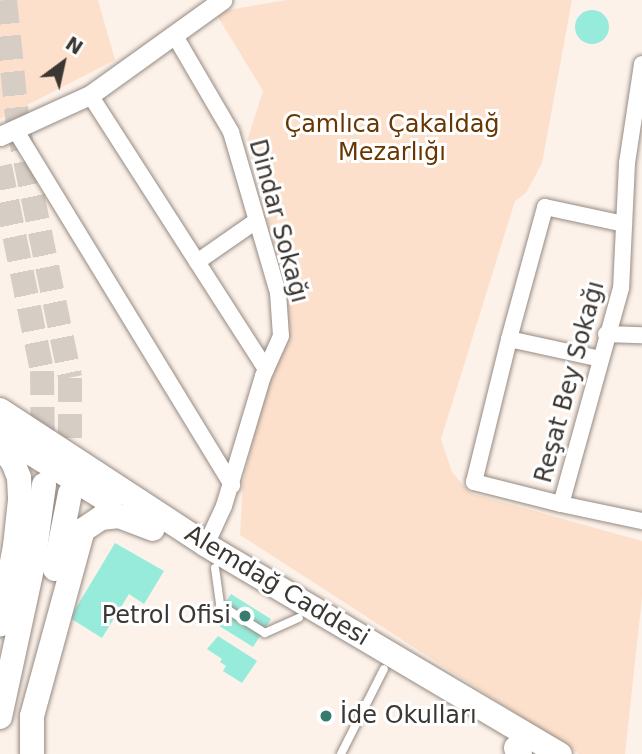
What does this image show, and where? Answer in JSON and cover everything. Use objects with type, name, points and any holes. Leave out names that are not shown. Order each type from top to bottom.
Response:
[{"type":"main road","name":"Alemdağ Caddesi","points":[[0,410],[299,618],[521,752]]},
{"type":"main road","name":"Alemdağ Caddesi","points":[[0,435],[153,529],[211,556],[560,754]]},
{"type":"main road","points":[[0,445],[13,462],[19,478],[20,500],[15,546],[0,625]]},
{"type":"main road","points":[[0,717],[33,565],[44,485]]},
{"type":"main road","points":[[22,754],[18,743],[19,721],[70,493]]},
{"type":"main road","points":[[33,754],[32,716],[83,530],[101,518],[120,516],[153,529]]},
{"type":"street","points":[[222,0],[90,95],[8,133],[232,485]]},
{"type":"street","name":"Dindar Sokağı","points":[[175,36],[231,132],[278,293],[281,325],[281,336],[266,369],[211,556]]},
{"type":"street","name":"Reşat Bey Sokağı","points":[[642,64],[636,140],[624,224],[621,288],[606,334],[561,504],[642,521]]},
{"type":"street","points":[[90,95],[266,369]]},
{"type":"street","points":[[561,504],[474,482],[545,207],[624,224]]},
{"type":"street","points":[[197,262],[256,221]]},
{"type":"street","points":[[606,334],[642,335]]},
{"type":"street","points":[[509,339],[601,359]]},
{"type":"lane","points":[[341,754],[384,669]]},
{"type":"green space","points":[[0,0],[98,0],[115,60],[0,119]]},
{"type":"green space","name":"Çamlıca Çakaldağ Mezarlığı","points":[[287,0],[572,0],[542,163],[526,193],[515,201],[441,439],[452,472],[470,493],[642,541],[642,598],[625,754],[579,754],[240,535],[243,483],[267,379],[283,351],[288,325],[284,284],[247,141],[263,91],[215,12]]},
{"type":"building","points":[[592,10],[604,15],[609,27],[604,39],[592,44],[580,39],[575,27],[580,15]]},
{"type":"building","points":[[115,543],[164,571],[144,604],[129,594],[102,638],[70,618]]},
{"type":"building","points":[[231,594],[271,619],[253,647],[213,622]]},
{"type":"building","points":[[218,636],[257,661],[242,683],[223,671],[226,666],[220,662],[222,659],[207,649]]},
{"type":"tunnel","points":[[5,0],[18,126],[70,378],[70,475]]},
{"type":"tunnel","points":[[0,166],[42,371],[43,455]]},
{"type":"place","name":"Petrol Ofisi","points":[[245,616]]},
{"type":"place","name":"İde Okulları","points":[[326,716]]}]
